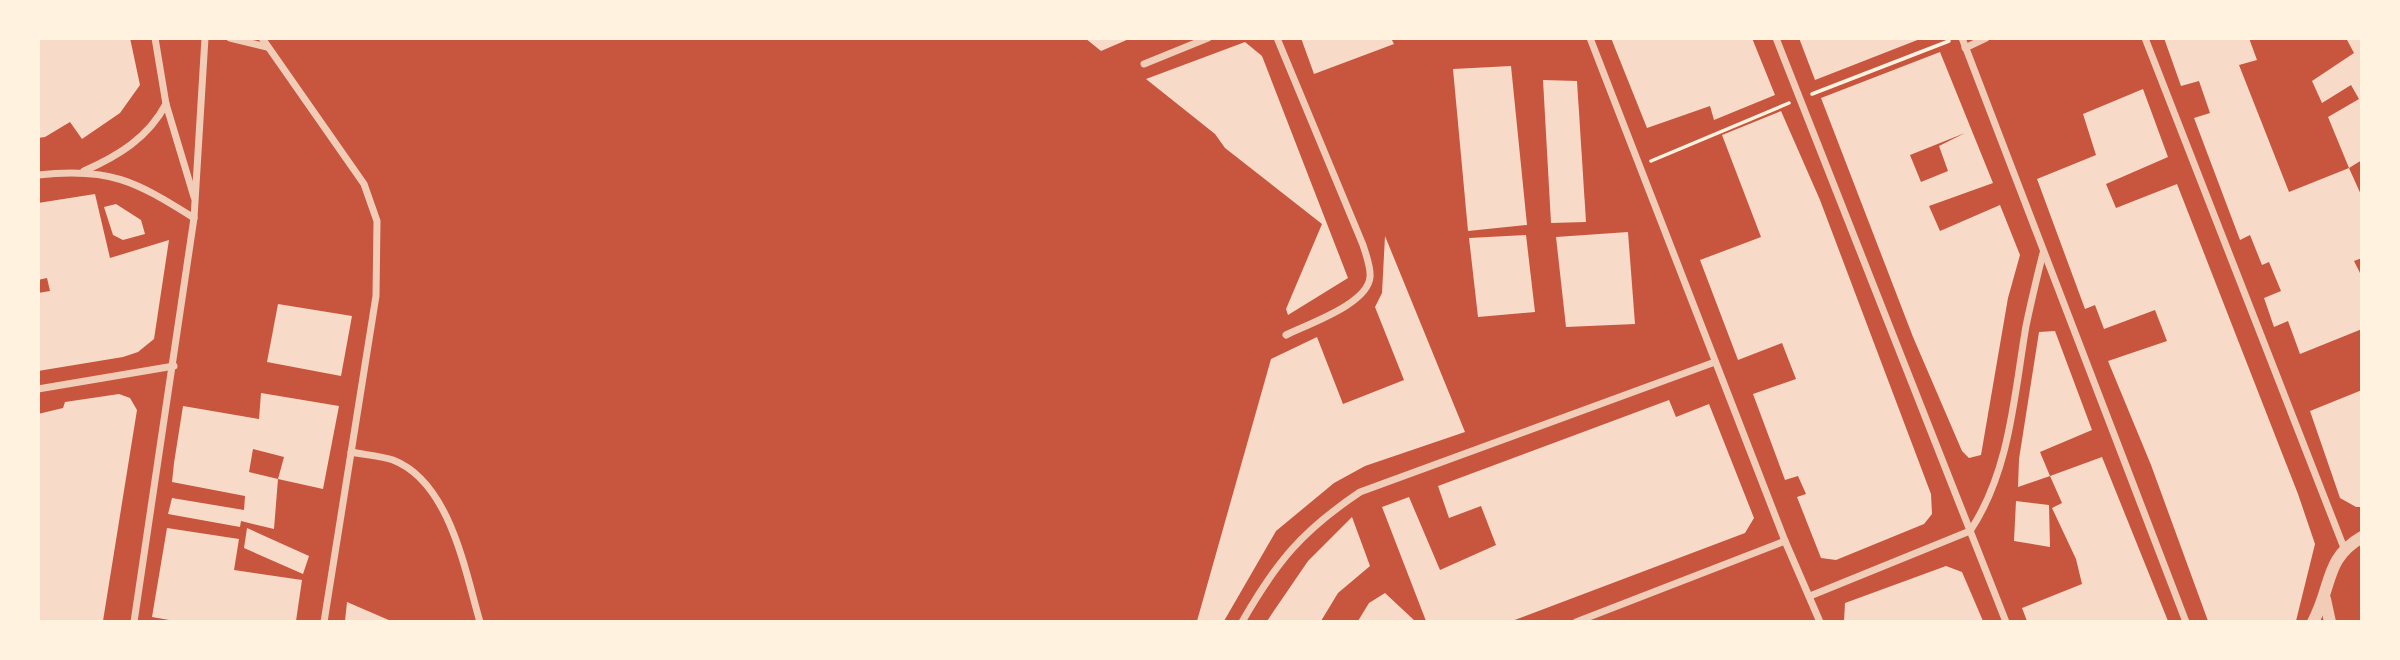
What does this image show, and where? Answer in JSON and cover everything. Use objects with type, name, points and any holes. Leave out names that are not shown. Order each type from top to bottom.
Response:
[{"type":"street","points":[[155,38],[166,104],[195,201]]},
{"type":"street","points":[[134,621],[194,218],[205,38]]},
{"type":"street","points":[[230,38],[267,47]]},
{"type":"street","points":[[262,38],[364,184],[377,221],[376,296],[324,621]]},
{"type":"street","points":[[1144,64],[1208,38]]},
{"type":"street","points":[[1277,38],[1363,245],[1371,275],[1368,286],[1354,302],[1286,335]]},
{"type":"street","points":[[1590,38],[1785,541],[1820,621]]},
{"type":"street","points":[[1776,38],[2006,621]]},
{"type":"street","points":[[1962,38],[2186,621]]},
{"type":"street","points":[[1965,48],[1986,38]]},
{"type":"street","points":[[2145,38],[2344,548]]},
{"type":"street","points":[[38,176],[83,171],[114,158],[140,138],[158,119],[166,104]]},
{"type":"street","points":[[83,171],[138,184],[194,218]]},
{"type":"street","points":[[1810,596],[1970,531],[1987,506],[2010,424],[2027,322],[2043,253]]},
{"type":"street","points":[[1242,621],[1265,582],[1294,543],[1325,516],[1360,492],[1715,362]]},
{"type":"street","points":[[38,389],[173,366]]},
{"type":"street","points":[[351,452],[394,461],[419,477],[440,504],[455,535],[480,621]]},
{"type":"street","points":[[2313,621],[2325,599],[2334,559],[2344,548],[2361,537]]},
{"type":"street","points":[[1576,621],[1785,541]]},
{"type":"street","points":[[2325,599],[2330,621]]},
{"type":"path","points":[[1639,166],[1954,38]]},
{"type":"building","points":[[38,38],[130,38],[140,85],[120,113],[82,139],[70,122],[45,137],[38,138]]},
{"type":"building","points":[[1085,38],[1129,38],[1129,39],[1101,51]]},
{"type":"building","points":[[1301,38],[1391,38],[1394,44],[1314,74]]},
{"type":"building","points":[[1611,38],[1752,38],[1775,95],[1714,120],[1710,106],[1647,128]]},
{"type":"building","points":[[1799,38],[1920,38],[1920,39],[1815,80]]},
{"type":"building","points":[[2164,38],[2249,38],[2257,60],[2239,65],[2289,192],[2349,168],[2362,197],[2362,258],[2354,261],[2362,277],[2362,329],[2300,354],[2288,321],[2274,327],[2264,298],[2281,291],[2269,262],[2262,265],[2250,235],[2240,240],[2194,118],[2210,113],[2199,81],[2181,86]]},
{"type":"building","points":[[2346,38],[2362,38],[2362,160],[2349,168],[2328,117],[2359,99],[2351,85],[2322,103],[2312,81],[2354,53]]},
{"type":"building","points":[[1245,42],[1262,56],[1348,278],[1288,315],[1286,309],[1322,224],[1225,148],[1215,134],[1146,79]]},
{"type":"building","points":[[1940,52],[1993,183],[1929,206],[1940,231],[2000,205],[2020,255],[2008,298],[1981,455],[1969,458],[1962,451],[1913,337],[1821,98]],"holes":[[[1965,133],[1939,146],[1948,171],[1921,182],[1910,155]]]},
{"type":"building","points":[[1511,66],[1527,225],[1468,231],[1453,69]]},
{"type":"building","points":[[1543,80],[1577,81],[1586,222],[1551,223]]},
{"type":"building","points":[[2143,89],[2168,157],[2106,184],[2116,208],[2177,184],[2315,544],[2296,621],[2208,621],[2151,465],[2108,361],[2167,341],[2155,310],[2104,329],[2095,305],[2085,309],[2037,179],[2096,155],[2083,114]]},
{"type":"building","points":[[1781,111],[1820,200],[1931,494],[1932,514],[1924,524],[1836,560],[1821,558],[1797,497],[1806,494],[1798,476],[1785,480],[1753,394],[1796,379],[1782,343],[1738,360],[1700,260],[1761,237],[1722,135]]},
{"type":"building","points":[[95,194],[110,258],[169,240],[154,339],[138,352],[123,357],[38,371],[38,293],[50,291],[47,278],[38,280],[38,203]]},
{"type":"building","points":[[116,204],[141,220],[145,234],[123,240],[113,235],[104,207]]},
{"type":"building","points":[[1628,232],[1635,324],[1566,327],[1556,237]]},
{"type":"building","points":[[1526,235],[1535,312],[1478,317],[1469,238]]},
{"type":"building","points":[[1385,236],[1465,432],[1365,466],[1334,483],[1276,531],[1224,621],[1197,621],[1271,359],[1317,337],[1343,404],[1404,380],[1375,307],[1382,293]]},
{"type":"building","points":[[278,304],[352,316],[341,376],[267,362]]},
{"type":"building","points":[[2055,331],[2092,430],[2040,452],[2050,476],[2018,487],[2019,459],[2039,332]]},
{"type":"building","points":[[2362,390],[2362,507],[2356,507],[2340,498],[2310,411]]},
{"type":"building","points":[[261,393],[339,406],[323,489],[278,479],[274,529],[241,521],[240,527],[168,514],[172,498],[244,510],[245,496],[172,482],[174,463],[183,406],[259,419]],"holes":[[[253,449],[284,457],[278,479],[249,472]]]},
{"type":"building","points":[[119,394],[130,398],[137,410],[103,621],[38,621],[38,414],[63,408],[65,402]]},
{"type":"building","points":[[1669,400],[1676,417],[1709,404],[1754,518],[1745,533],[1512,621],[1426,621],[1382,507],[1409,497],[1440,570],[1496,545],[1481,506],[1449,518],[1438,486]]},
{"type":"building","points":[[2102,457],[2168,621],[2027,621],[2022,608],[2082,584],[2076,559],[2052,508],[2062,503],[2050,476]]},
{"type":"building","points":[[2016,501],[2049,505],[2050,547],[2014,541]]},
{"type":"building","points":[[1352,517],[1370,566],[1338,593],[1321,621],[1267,621],[1308,561]]},
{"type":"building","points":[[167,528],[239,539],[234,570],[302,580],[296,621],[175,621],[152,617]]},
{"type":"building","points":[[247,528],[309,556],[303,574],[244,548]]},
{"type":"building","points":[[1946,566],[1962,572],[1983,621],[1844,621],[1845,603]]},
{"type":"building","points":[[1385,593],[1415,621],[1358,621],[1369,603]]},
{"type":"building","points":[[347,602],[391,621],[345,621]]}]
